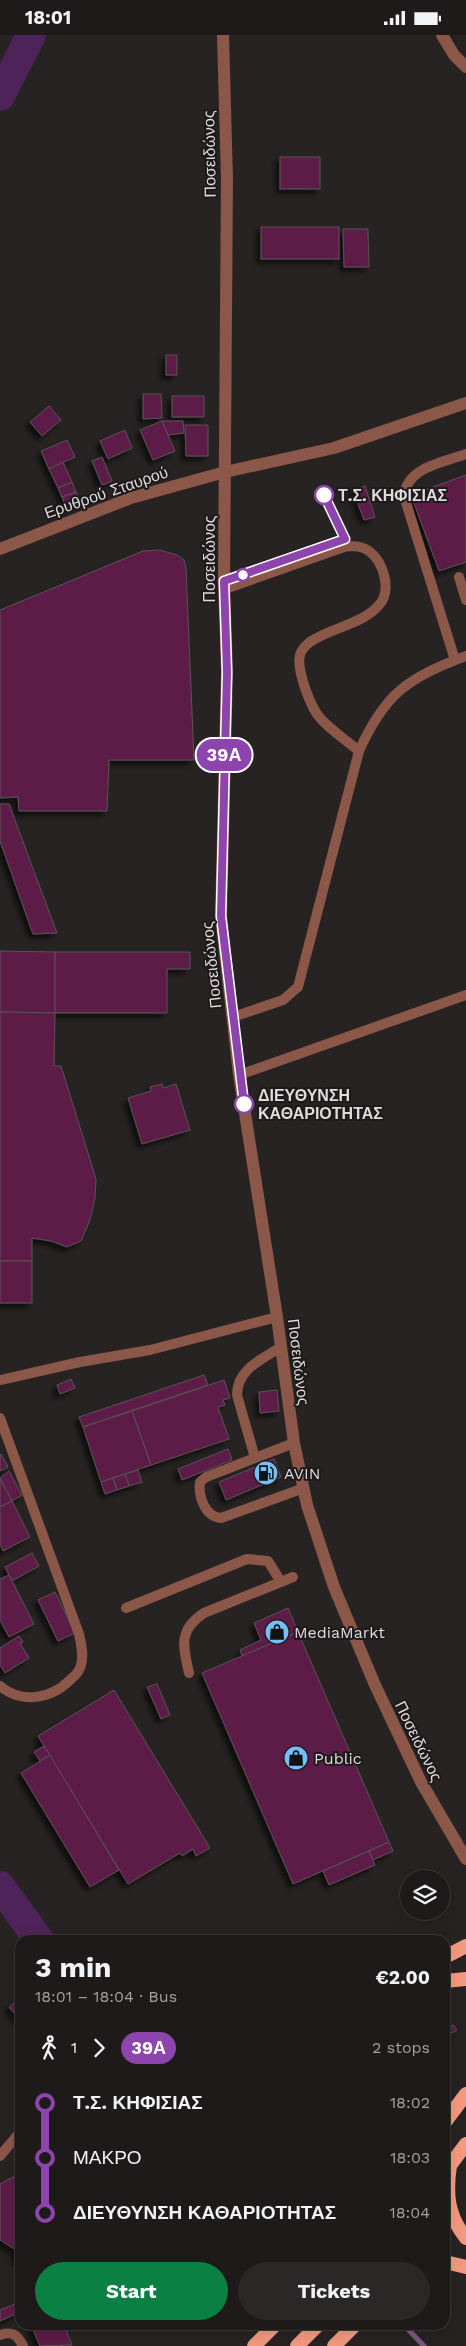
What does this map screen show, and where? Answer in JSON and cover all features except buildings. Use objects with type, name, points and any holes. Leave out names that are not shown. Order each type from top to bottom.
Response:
[{"type":"highway","points":[[450,1955],[466,1946]]},
{"type":"highway","points":[[450,1958],[466,1960]]},
{"type":"highway","points":[[450,1981],[466,1979]]},
{"type":"highway","points":[[450,2115],[466,2094]]},
{"type":"highway","points":[[450,2166],[466,2144]]},
{"type":"highway","points":[[450,2212],[456,2226],[466,2238]]},
{"type":"highway","points":[[450,2263],[466,2267]]},
{"type":"highway","points":[[254,2346],[271,2330]]},
{"type":"highway","points":[[297,2346],[313,2330]]},
{"type":"highway","points":[[334,2346],[350,2330]]},
{"type":"street","name":"Ποσειδώνος","points":[[223,35],[227,179],[224,589],[227,672],[221,916],[239,1075],[277,1317],[294,1443],[304,1488],[334,1587],[375,1685],[421,1782],[463,1856],[466,1869]]},
{"type":"street","points":[[442,35],[454,55],[466,67]]},
{"type":"street","name":"Ερυθρού Σταυρού","points":[[0,549],[131,498],[225,472],[334,448],[466,403]]},
{"type":"lane","points":[[455,661],[404,496],[405,485],[412,476],[423,469],[466,455]]},
{"type":"lane","points":[[224,589],[347,546],[358,546],[369,551],[377,561],[384,577],[386,593],[380,605],[370,613],[315,639],[304,647],[300,656],[300,666],[313,709],[320,718],[359,751]]},
{"type":"lane","points":[[459,577],[466,600]]},
{"type":"lane","points":[[233,1017],[283,999],[298,987],[359,751],[372,720],[411,681],[431,669],[466,656]]},
{"type":"lane","points":[[239,1075],[466,995]]},
{"type":"lane","points":[[0,1380],[80,1362],[150,1350],[277,1317]]},
{"type":"lane","points":[[255,1458],[237,1395],[237,1385],[245,1371],[281,1347]]},
{"type":"lane","points":[[0,1418],[79,1634],[82,1649],[81,1666],[75,1676],[64,1686],[47,1696],[34,1698],[22,1696],[0,1686]]},
{"type":"lane","points":[[294,1443],[206,1477],[200,1482],[199,1490],[208,1513],[214,1518],[221,1518],[304,1488]]},
{"type":"lane","points":[[126,1609],[247,1559],[268,1561],[281,1582]]},
{"type":"lane","points":[[189,1673],[183,1647],[185,1634],[191,1621],[204,1613],[293,1577]]},
{"type":"lane","points":[[0,2156],[15,2138]]},
{"type":"lane","points":[[0,2335],[9,2332],[14,2334],[23,2346]]},
{"type":"waterway","points":[[0,96],[31,35]]},
{"type":"waterway","points":[[0,1886],[35,1935]]},
{"type":"waterway","points":[[409,2330],[424,2346]]},
{"type":"bus line","name":"39Α","points":[[244,1104],[221,916],[227,672],[224,581],[345,539],[324,495]]},
{"type":"place","name":"Τ.Σ. ΚΗΦΙΣΙΑΣ","points":[[324,495]]},
{"type":"place","name":"ΔΙΕΥΘΥΝΣΗ ΚΑΘΑΡΙΟΤΗΤΑΣ","points":[[244,1104]]},
{"type":"place","name":"AVIN","points":[[266,1473]]},
{"type":"place","name":"MediaMarkt","points":[[277,1632]]},
{"type":"place","name":"Public","points":[[296,1758]]}]
